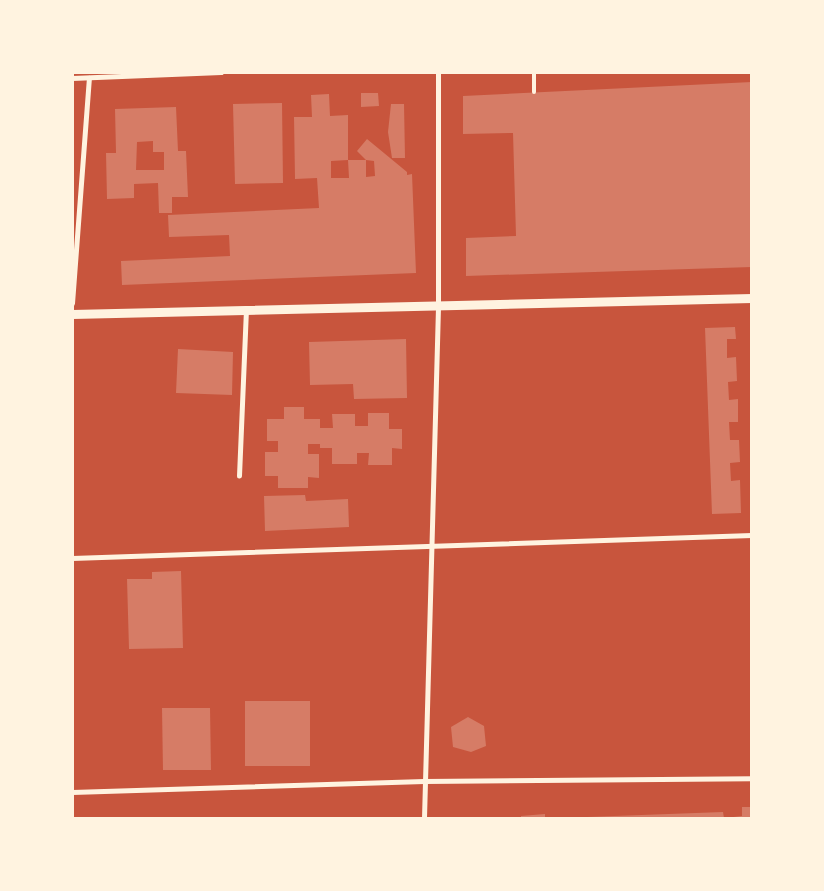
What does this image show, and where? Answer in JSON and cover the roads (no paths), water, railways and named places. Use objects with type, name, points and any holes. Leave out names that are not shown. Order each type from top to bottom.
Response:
[{"type":"street","points":[[72,78],[221,72]]},
{"type":"street","points":[[424,818],[433,546],[438,306],[438,72]]},
{"type":"street","points":[[72,302],[89,78]]},
{"type":"street","points":[[72,314],[752,298]]},
{"type":"street","points":[[239,476],[246,310]]},
{"type":"street","points":[[72,558],[752,535]]},
{"type":"street","points":[[72,792],[424,781],[752,778]]},
{"type":"lane","points":[[534,72],[534,92]]}]
